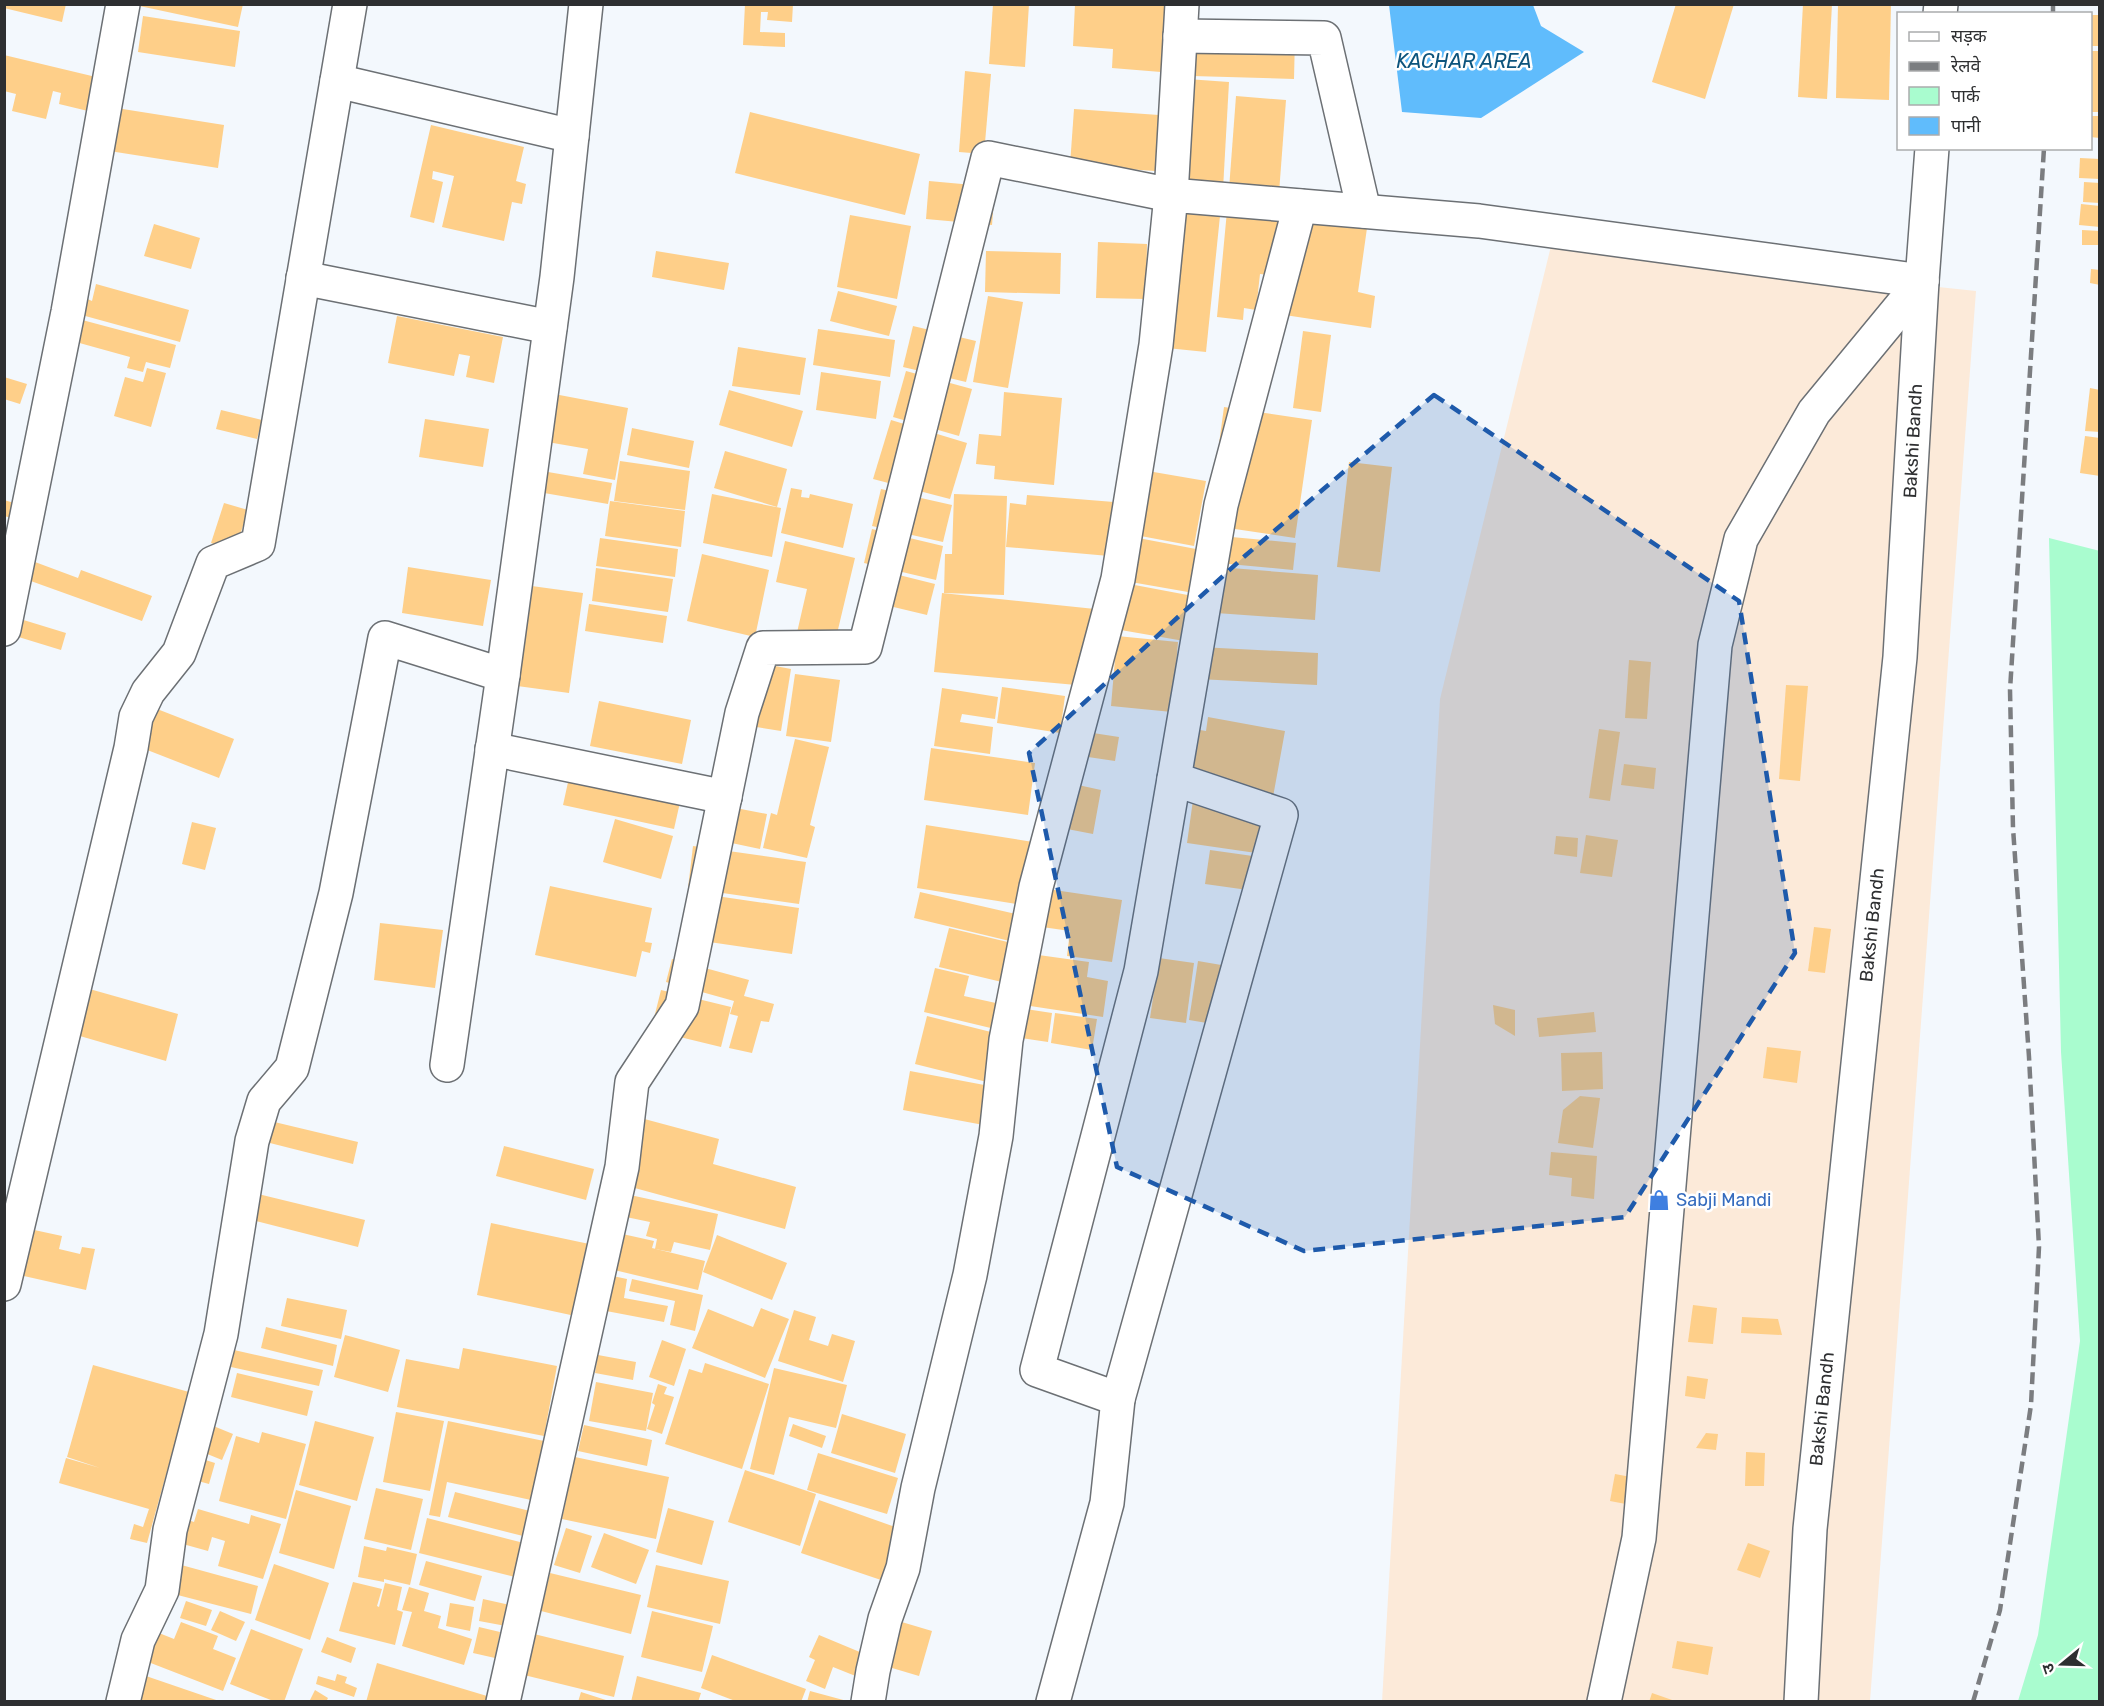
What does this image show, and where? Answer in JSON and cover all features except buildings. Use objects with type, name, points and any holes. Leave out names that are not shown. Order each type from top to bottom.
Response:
[{"type":"street","points":[[4,629],[68,312],[123,4]]},
{"type":"street","points":[[4,1284],[136,717],[148,692],[179,653],[213,563],[258,544],[350,4]]},
{"type":"street","points":[[447,1065],[550,327],[586,4]]},
{"type":"street","points":[[868,1701],[885,1619],[903,1568],[918,1488],[970,1275],[996,1136],[1006,1040],[1036,887],[1118,579],[1156,345],[1171,195],[1181,20],[1324,38],[1364,211]]},
{"type":"street","points":[[337,81],[572,136]]},
{"type":"street","name":"Bakshi Bandh","points":[[1801,1701],[1810,1529],[1900,657],[1932,150]]},
{"type":"street","points":[[503,1701],[622,1167],[632,1082],[682,1006],[742,713],[763,648],[865,647],[988,158],[1171,195],[1479,221],[1922,281]]},
{"type":"street","points":[[1118,1399],[1037,1370],[1141,971],[1221,505],[1300,206]]},
{"type":"street","points":[[303,278],[550,327]]},
{"type":"street","points":[[1604,1701],[1639,1538],[1715,645],[1741,539],[1814,412],[1922,281]]},
{"type":"street","points":[[123,1701],[138,1640],[162,1590],[170,1530],[221,1334],[252,1141],[264,1101],[292,1068],[336,893],[385,638],[502,675]]},
{"type":"street","points":[[492,749],[725,797]]},
{"type":"street","points":[[1053,1701],[1107,1503],[1118,1399],[1281,815],[1174,779]]},
{"type":"highlighted area","points":[[1434,395],[1739,601],[1795,953],[1625,1217],[1304,1251],[1117,1167],[1029,753],[1246,555]]},
{"type":"shaded area","name":"Sabji Mandi","points":[[1551,246],[1976,291],[1870,1701],[1382,1702],[1440,699]]},
{"type":"green space","points":[[2049,538],[2100,551],[2099,1702],[2018,1701],[2038,1635],[2080,1341],[2061,1052]]},
{"type":"water","name":"KACHAR AREA","points":[[1389,5],[1533,5],[1541,26],[1584,52],[1481,118],[1402,112]]},
{"type":"railway","points":[[2053,4],[2053,12]]},
{"type":"railway","points":[[1973,1702],[2000,1610],[2031,1405],[2039,1247],[2013,828],[2010,690],[2044,150]]},
{"type":"place","name":"Sabji Mandi","points":[[1659,1200]]}]
